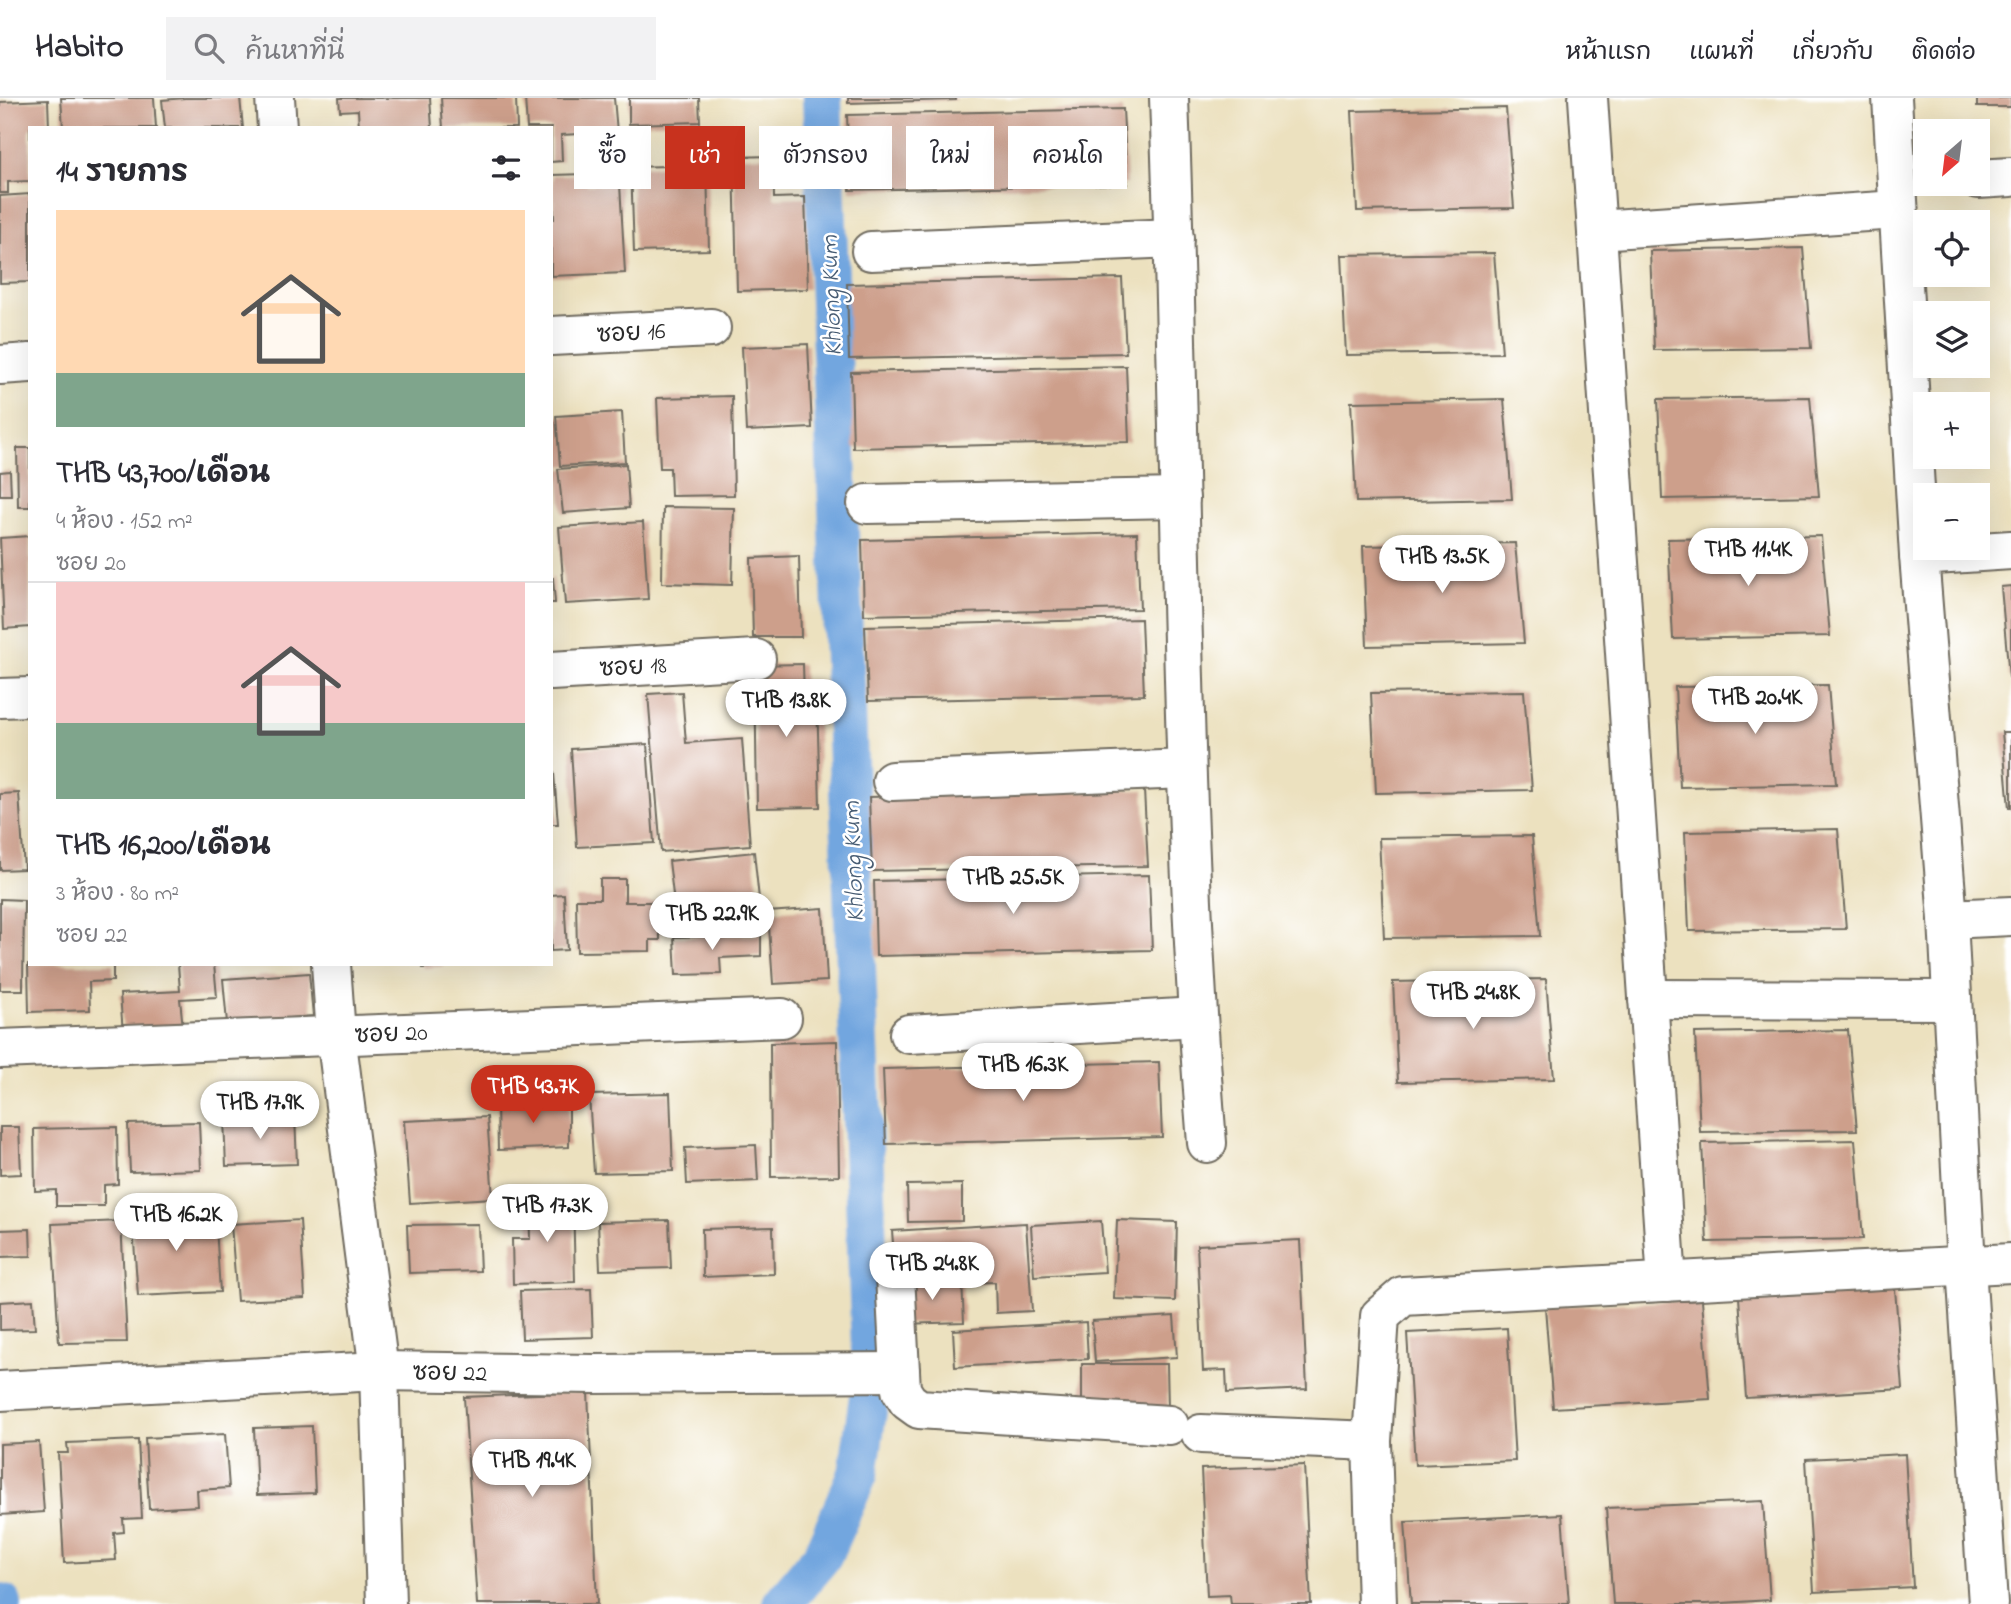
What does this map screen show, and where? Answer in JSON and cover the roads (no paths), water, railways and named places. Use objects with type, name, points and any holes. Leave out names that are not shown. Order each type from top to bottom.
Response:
[{"type":"street","points":[[275,98],[277,126]]},
{"type":"street","points":[[1169,98],[1186,769],[1197,1017],[1207,1143]]},
{"type":"street","points":[[1588,98],[1667,1282]]},
{"type":"street","points":[[1892,98],[1906,191],[1916,483]]},
{"type":"street","points":[[1990,178],[2011,177]]},
{"type":"street","points":[[1597,230],[1906,191]]},
{"type":"street","points":[[871,251],[1174,238]]},
{"type":"street","name":"ซอย 16","points":[[553,336],[711,328]]},
{"type":"street","points":[[0,365],[28,363]]},
{"type":"street","points":[[866,504],[1180,498]]},
{"type":"street","points":[[1990,551],[2011,550]]},
{"type":"street","points":[[1919,560],[1948,919],[1965,1266],[1988,1604]]},
{"type":"street","name":"ซอย 18","points":[[553,671],[756,659]]},
{"type":"street","points":[[0,698],[28,697]]},
{"type":"street","points":[[892,781],[1186,769]]},
{"type":"street","points":[[1948,919],[2011,916]]},
{"type":"street","points":[[331,966],[336,1035],[379,1371],[386,1604]]},
{"type":"street","points":[[1648,999],[1952,1000]]},
{"type":"street","points":[[909,1034],[1197,1017]]},
{"type":"street","name":"ซอย 20","points":[[0,1049],[782,1018]]},
{"type":"street","points":[[1377,1604],[1372,1441],[1380,1316],[1403,1296],[2011,1263]]},
{"type":"street","points":[[895,1275],[883,1373],[901,1390],[908,1401],[919,1409],[1185,1430],[1372,1441]]},
{"type":"street","name":"ซอย 22","points":[[0,1391],[379,1371],[594,1374],[883,1373]]},
{"type":"waterway","name":"Khlong Kum","points":[[782,1604],[822,1556],[858,1474],[872,1376],[822,98]]}]
